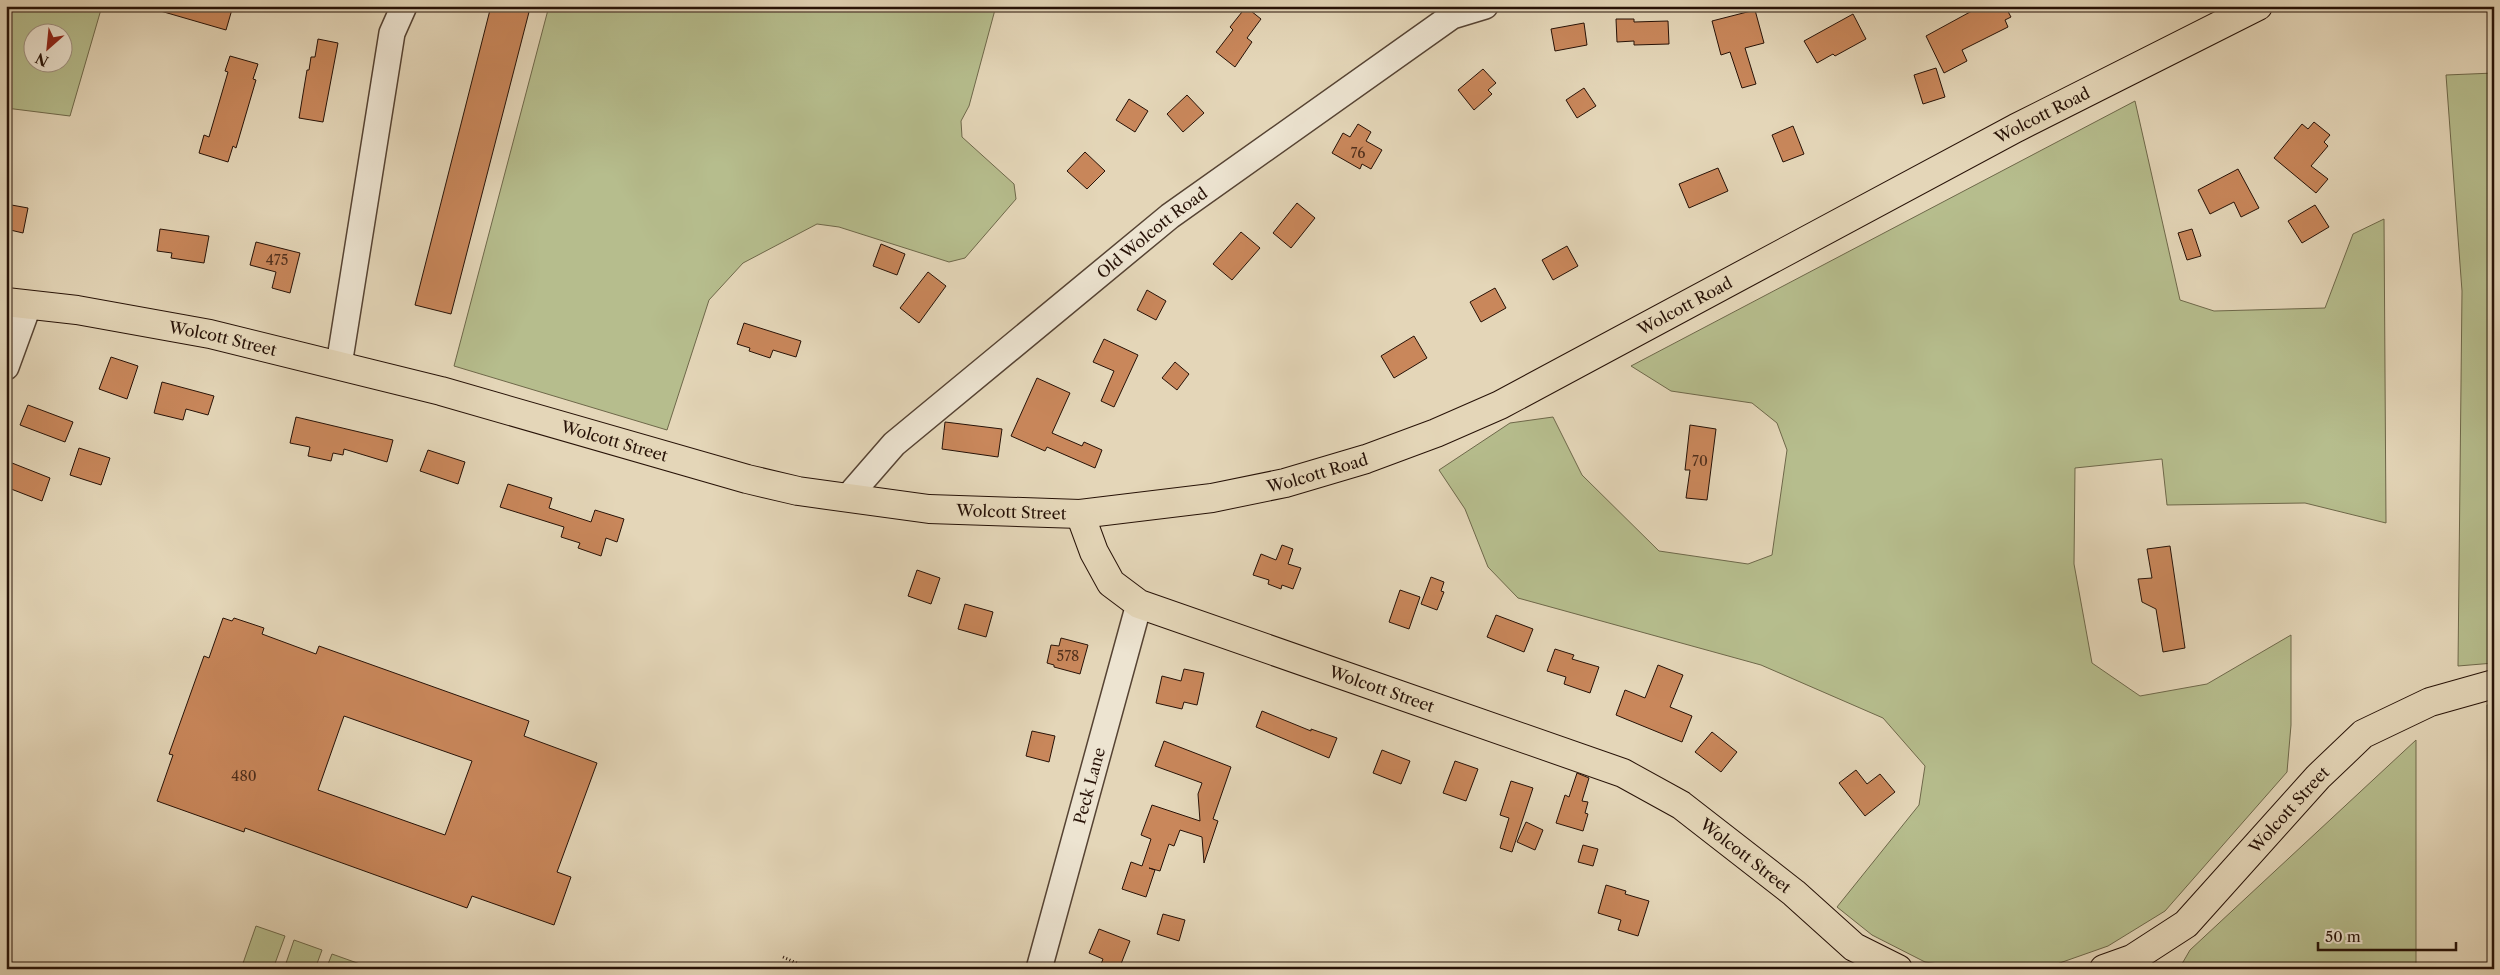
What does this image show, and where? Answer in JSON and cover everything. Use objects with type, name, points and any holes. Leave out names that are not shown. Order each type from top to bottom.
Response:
[{"type":"main road","name":"Wolcott Road","points":[[1080,514],[1212,498],[1285,483],[1366,460],[1436,433],[1541,384],[2008,133],[2258,6]]},
{"type":"main road","name":"Wolcott Street","points":[[18,303],[210,334],[339,365],[441,391],[798,491],[929,508],[1080,514],[1094,552],[1111,583],[1139,604],[1623,773],[1689,811],[1794,893],[1854,947],[1898,969]]},
{"type":"main road","name":"Wolcott Street","points":[[2104,969],[2132,958],[2186,924],[2318,777],[2363,734],[2430,702],[2494,684]]},
{"type":"street","points":[[339,365],[392,33],[404,6]]},
{"type":"street","name":"Old Wolcott Road","points":[[847,498],[894,444],[1170,216],[1452,16],[1485,6]]},
{"type":"street","points":[[6,368],[18,303]]},
{"type":"street","name":"Peck Lane","points":[[1039,969],[1139,604]]},
{"type":"path","points":[[783,957],[810,969]]},
{"type":"green space","points":[[6,6],[102,6],[70,116],[6,108]]},
{"type":"green space","points":[[549,6],[996,6],[969,106],[961,121],[962,137],[1014,184],[1016,199],[965,258],[949,262],[839,227],[817,224],[743,263],[709,300],[667,430],[454,366]]},
{"type":"green space","points":[[2494,73],[2494,663],[2458,666],[2462,291],[2446,75]]},
{"type":"green space","points":[[2135,101],[2180,300],[2214,311],[2325,308],[2353,234],[2384,219],[2386,523],[2305,503],[2167,505],[2162,459],[2075,468],[2074,564],[2092,663],[2140,696],[2207,684],[2291,635],[2291,725],[2287,772],[2165,911],[2108,946],[2054,965],[2014,969],[1972,969],[1925,962],[1872,935],[1837,907],[1919,805],[1925,766],[1883,718],[1761,665],[1518,598],[1488,567],[1465,509],[1439,470],[1510,423],[1553,417],[1582,475],[1659,551],[1748,564],[1772,555],[1787,450],[1777,423],[1752,403],[1671,391],[1631,366]]},
{"type":"green space","points":[[2494,704],[2494,969],[2490,969],[2487,705]]},
{"type":"green space","points":[[2416,740],[2416,969],[2179,969],[2190,950]]},
{"type":"green space","points":[[256,926],[285,936],[273,969],[241,969]]},
{"type":"green space","points":[[294,940],[322,950],[315,969],[284,969]]},
{"type":"green space","points":[[332,954],[360,964],[358,969],[326,969]]},
{"type":"building","points":[[157,6],[233,6],[226,30],[157,10]]},
{"type":"building","points":[[491,6],[506,6],[529,12],[451,314],[415,305]]},
{"type":"building","points":[[1981,6],[2005,6],[2011,17],[2005,20],[2008,27],[1962,50],[1967,61],[1944,73],[1926,36]]},
{"type":"building","points":[[1246,7],[1261,19],[1247,38],[1252,42],[1235,67],[1216,52],[1233,30],[1230,27]]},
{"type":"building","points":[[1755,10],[1764,43],[1745,48],[1756,84],[1742,88],[1730,52],[1721,55],[1712,21]]},
{"type":"building","points":[[1853,14],[1866,39],[1835,56],[1833,54],[1817,63],[1804,41]]},
{"type":"building","points":[[1616,19],[1634,19],[1634,22],[1668,21],[1669,44],[1634,45],[1634,41],[1617,42]]},
{"type":"building","points":[[1584,23],[1587,45],[1555,51],[1551,29]]},
{"type":"building","points":[[318,39],[338,43],[323,122],[299,118],[307,70],[309,70],[311,57],[315,57]]},
{"type":"building","points":[[230,56],[258,64],[253,79],[256,80],[236,148],[233,146],[228,162],[199,153],[204,135],[209,137],[228,72],[225,71]]},
{"type":"building","points":[[1936,68],[1945,97],[1923,104],[1914,75]]},
{"type":"building","points":[[1483,69],[1496,83],[1488,90],[1492,94],[1474,110],[1458,90]]},
{"type":"building","points":[[1584,88],[1596,106],[1577,118],[1566,100]]},
{"type":"building","points":[[1187,95],[1204,113],[1183,132],[1167,114]]},
{"type":"building","points":[[1129,99],[1148,111],[1135,132],[1116,120]]},
{"type":"building","points":[[2314,122],[2330,135],[2324,142],[2328,146],[2311,166],[2328,179],[2316,193],[2274,158],[2302,124],[2308,129]]},
{"type":"building","points":[[1358,124],[1371,132],[1366,141],[1382,150],[1371,169],[1362,164],[1360,169],[1332,153],[1343,133],[1350,137]]},
{"type":"building","points":[[1793,126],[1804,154],[1783,162],[1772,135]]},
{"type":"building","points":[[1085,152],[1105,171],[1087,189],[1067,171]]},
{"type":"building","points":[[1718,168],[1728,191],[1689,208],[1679,184]]},
{"type":"building","points":[[2238,169],[2259,208],[2241,217],[2234,202],[2210,214],[2198,190]]},
{"type":"building","points":[[1297,203],[1315,218],[1291,248],[1273,233]]},
{"type":"building","points":[[6,204],[28,208],[23,233],[6,229]]},
{"type":"building","points":[[2315,205],[2329,227],[2302,243],[2288,221]]},
{"type":"building","points":[[160,229],[209,236],[204,263],[171,258],[172,253],[157,251]]},
{"type":"building","points":[[2192,229],[2201,256],[2187,260],[2178,233]]},
{"type":"building","points":[[1241,232],[1260,248],[1232,280],[1213,264]]},
{"type":"building","points":[[256,242],[300,253],[290,293],[272,288],[276,272],[250,265]]},
{"type":"building","points":[[881,244],[905,254],[897,275],[873,266]]},
{"type":"building","points":[[1567,246],[1578,266],[1553,280],[1542,260]]},
{"type":"building","points":[[928,272],[946,286],[919,323],[900,308]]},
{"type":"building","points":[[1495,288],[1506,308],[1481,322],[1470,302]]},
{"type":"building","points":[[1147,290],[1166,301],[1156,320],[1137,310]]},
{"type":"building","points":[[744,323],[801,341],[796,357],[773,350],[770,358],[749,351],[750,348],[737,344]]},
{"type":"building","points":[[1414,336],[1427,358],[1394,378],[1381,356]]},
{"type":"building","points":[[1104,339],[1138,355],[1114,407],[1101,401],[1114,371],[1093,362]]},
{"type":"building","points":[[111,357],[138,366],[127,399],[99,389]]},
{"type":"building","points":[[1175,362],[1189,374],[1177,390],[1162,378]]},
{"type":"building","points":[[1037,378],[1070,393],[1052,433],[1082,446],[1084,442],[1102,450],[1095,468],[1047,447],[1045,451],[1011,436]]},
{"type":"building","points":[[162,382],[214,396],[208,415],[186,409],[183,420],[154,413]]},
{"type":"building","points":[[28,405],[73,422],[65,442],[20,425]]},
{"type":"building","points":[[296,417],[393,440],[387,462],[344,449],[343,455],[333,453],[331,461],[308,456],[310,447],[290,443]]},
{"type":"building","points":[[945,422],[1002,429],[998,457],[942,449]]},
{"type":"building","points":[[1690,425],[1716,429],[1707,500],[1686,498],[1690,470],[1685,470]]},
{"type":"building","points":[[79,448],[110,458],[101,485],[70,475]]},
{"type":"building","points":[[428,450],[465,462],[458,484],[420,471]]},
{"type":"building","points":[[12,463],[50,478],[42,501],[6,487],[6,479]]},
{"type":"building","points":[[508,484],[552,498],[549,508],[591,522],[595,510],[624,519],[617,542],[606,538],[601,556],[578,548],[580,543],[561,537],[564,527],[500,507]]},
{"type":"building","points":[[1282,545],[1293,549],[1288,564],[1301,568],[1293,589],[1282,585],[1281,589],[1268,584],[1269,580],[1253,575],[1261,554],[1276,560]]},
{"type":"building","points":[[2170,546],[2185,648],[2163,652],[2156,609],[2142,602],[2138,579],[2152,578],[2147,549]]},
{"type":"building","points":[[917,570],[940,578],[931,604],[908,596]]},
{"type":"building","points":[[1431,577],[1444,582],[1441,591],[1444,592],[1437,610],[1421,604]]},
{"type":"building","points":[[1400,590],[1420,597],[1409,629],[1389,622]]},
{"type":"building","points":[[965,604],[993,612],[986,637],[958,629]]},
{"type":"building","points":[[1496,615],[1533,629],[1524,652],[1487,637]]},
{"type":"building","points":[[223,618],[232,621],[234,618],[264,628],[262,634],[316,654],[319,646],[529,721],[524,736],[597,763],[557,872],[571,877],[554,925],[472,896],[467,908],[245,828],[244,832],[157,801],[173,755],[169,754],[204,656],[209,658]],"holes":[[[344,716],[472,761],[445,835],[318,790]]]},
{"type":"building","points":[[1061,638],[1088,645],[1080,674],[1054,667],[1054,665],[1047,663],[1051,645],[1059,646]]},
{"type":"building","points":[[1555,649],[1574,655],[1572,659],[1599,667],[1590,693],[1564,684],[1566,677],[1547,671]]},
{"type":"building","points":[[1658,665],[1683,675],[1670,707],[1692,716],[1682,742],[1616,715],[1625,690],[1645,698]]},
{"type":"building","points":[[1184,669],[1204,673],[1197,705],[1184,702],[1182,709],[1156,703],[1162,676],[1181,681]]},
{"type":"building","points":[[1262,711],[1311,731],[1311,729],[1337,738],[1329,758],[1256,727]]},
{"type":"building","points":[[1032,731],[1055,736],[1049,762],[1026,756]]},
{"type":"building","points":[[1712,732],[1737,752],[1721,772],[1695,752]]},
{"type":"building","points":[[1164,741],[1231,767],[1213,819],[1218,821],[1204,863],[1202,837],[1180,830],[1174,846],[1169,844],[1160,871],[1149,868],[1155,870],[1146,897],[1122,889],[1131,862],[1142,866],[1151,839],[1141,835],[1152,805],[1200,821],[1198,794],[1202,783],[1155,766]]},
{"type":"building","points":[[1382,750],[1410,761],[1401,784],[1373,773]]},
{"type":"building","points":[[1455,761],[1478,769],[1466,801],[1443,793]]},
{"type":"building","points":[[1856,770],[1867,784],[1880,774],[1895,792],[1865,816],[1839,783]]},
{"type":"building","points":[[1577,773],[1589,778],[1582,801],[1588,802],[1585,813],[1588,814],[1583,831],[1556,823],[1565,795],[1569,797]]},
{"type":"building","points":[[1511,781],[1533,788],[1512,852],[1500,848],[1509,818],[1500,815]]},
{"type":"building","points":[[1526,822],[1543,830],[1535,850],[1517,842]]},
{"type":"building","points":[[1583,845],[1598,849],[1593,866],[1578,862]]},
{"type":"building","points":[[1606,885],[1626,891],[1625,894],[1649,901],[1638,936],[1618,930],[1621,920],[1598,913]]},
{"type":"building","points":[[1163,914],[1185,920],[1179,941],[1157,934]]},
{"type":"building","points":[[1099,929],[1130,941],[1119,969],[1099,969],[1103,959],[1089,953]]}]
